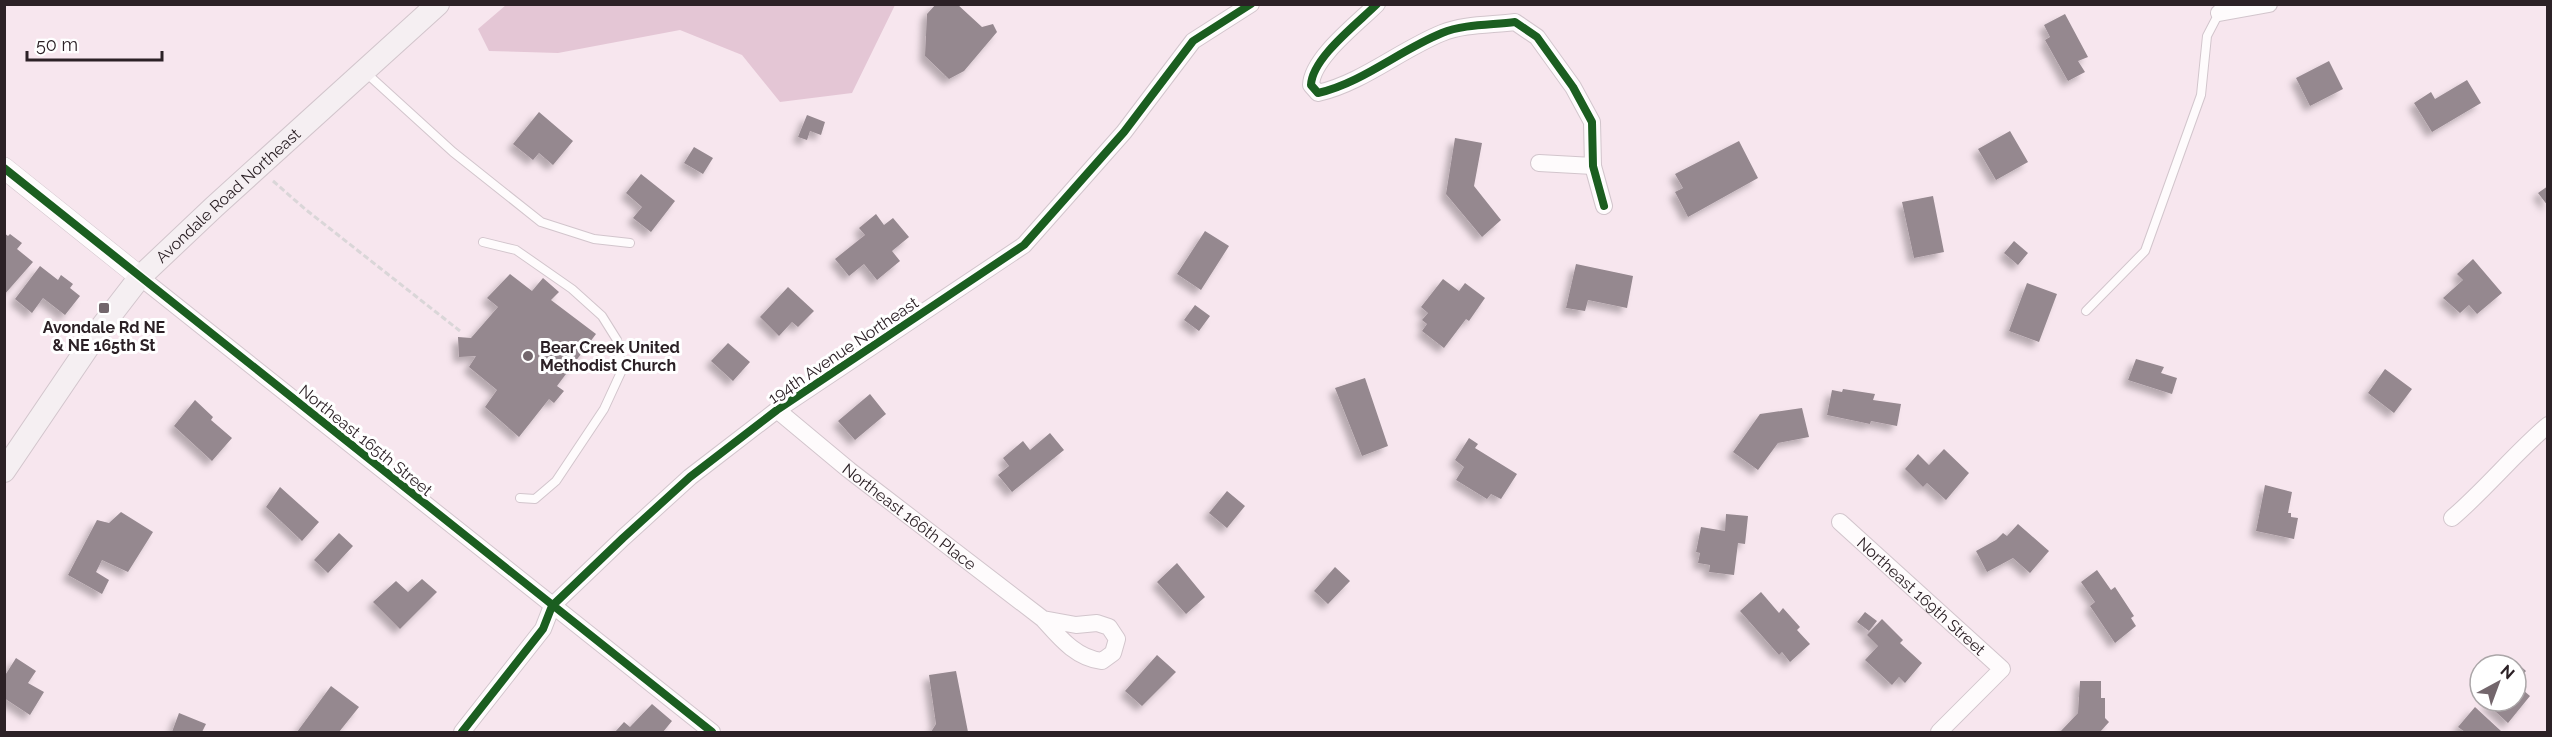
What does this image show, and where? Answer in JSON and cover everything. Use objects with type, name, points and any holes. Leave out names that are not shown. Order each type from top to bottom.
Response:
[{"type":"main road","name":"Avondale Road Northeast","points":[[4,471],[102,325],[140,278],[258,167],[438,4]]},
{"type":"street","name":"194th Avenue Northeast","points":[[462,732],[543,629],[552,606],[690,477],[777,410],[1024,245],[1124,132],[1193,41],[1251,4]]},
{"type":"street","points":[[1377,4],[1329,52],[1312,73],[1311,85],[1318,93],[1337,89],[1405,50],[1445,32],[1515,22],[1537,37],[1573,87],[1592,122],[1593,165],[1604,206]]},
{"type":"street","points":[[2219,13],[2269,4]]},
{"type":"street","points":[[1539,163],[1593,165]]},
{"type":"street","name":"Northeast 165th Street","points":[[4,168],[712,732]]},
{"type":"street","name":"Northeast 166th Place","points":[[777,410],[849,470],[1043,619]]},
{"type":"street","points":[[2452,518],[2478,495],[2518,450],[2547,424]]},
{"type":"street","name":"Northeast 169th Street","points":[[1840,522],[2002,669],[1939,732]]},
{"type":"lane","points":[[2086,311],[2145,251],[2201,95],[2207,36],[2219,13]]},
{"type":"lane","points":[[364,71],[453,152],[541,222],[594,239],[630,243]]},
{"type":"lane","points":[[483,242],[516,250],[572,289],[602,316],[617,340],[622,370],[604,409],[556,480],[535,499],[520,498]]},
{"type":"path","points":[[258,167],[305,209],[460,331]]},
{"type":"shaded area","points":[[506,5],[895,5],[852,93],[780,102],[742,55],[680,30],[558,53],[489,51],[478,29]]},
{"type":"building","points":[[936,4],[957,4],[982,27],[993,24],[997,32],[964,71],[949,79],[925,56],[927,14]]},
{"type":"building","points":[[2065,14],[2088,57],[2078,61],[2085,72],[2068,81],[2045,40],[2050,37],[2044,25]]},
{"type":"building","points":[[2329,61],[2343,89],[2310,106],[2296,78]]},
{"type":"building","points":[[2467,80],[2481,103],[2432,132],[2414,103],[2431,92],[2435,99]]},
{"type":"building","points":[[539,112],[573,141],[553,165],[539,153],[533,160],[513,144]]},
{"type":"building","points":[[807,115],[825,122],[821,135],[810,131],[807,140],[798,137]]},
{"type":"building","points":[[2010,131],[2028,162],[1996,180],[1978,149]]},
{"type":"building","points":[[1455,138],[1482,143],[1474,186],[1501,220],[1482,237],[1446,194]]},
{"type":"building","points":[[1739,141],[1758,178],[1688,217],[1675,192],[1683,188],[1675,174]]},
{"type":"building","points":[[694,147],[713,158],[703,174],[684,163]]},
{"type":"building","points":[[641,174],[675,201],[651,232],[633,218],[642,207],[626,193]]},
{"type":"building","points":[[2548,186],[2548,206],[2538,193]]},
{"type":"building","points":[[1933,196],[1944,252],[1914,258],[1902,202]]},
{"type":"building","points":[[876,214],[884,225],[893,218],[909,237],[892,251],[900,261],[877,280],[864,264],[849,276],[835,259],[865,235],[859,228]]},
{"type":"building","points":[[1205,231],[1229,246],[1201,290],[1177,274]]},
{"type":"building","points":[[4,233],[8,236],[10,234],[22,243],[17,249],[33,262],[4,295]]},
{"type":"building","points":[[2014,241],[2028,253],[2018,265],[2004,253]]},
{"type":"building","points":[[2473,259],[2502,293],[2477,314],[2469,305],[2460,313],[2443,298],[2463,280],[2457,274]]},
{"type":"building","points":[[1576,264],[1633,276],[1627,308],[1588,300],[1585,311],[1566,308]]},
{"type":"building","points":[[40,266],[58,280],[61,275],[73,284],[70,288],[80,296],[65,315],[43,298],[32,313],[15,299]]},
{"type":"building","name":"Bear Creek United Methodist Church","points":[[510,274],[532,291],[543,278],[559,292],[551,300],[596,334],[557,386],[564,391],[554,403],[549,399],[519,437],[485,407],[497,390],[469,367],[476,356],[459,357],[458,337],[471,338],[498,307],[487,298]]},
{"type":"building","points":[[1443,279],[1459,291],[1465,283],[1485,298],[1469,321],[1466,319],[1444,348],[1422,331],[1427,324],[1422,320],[1428,313],[1421,307]]},
{"type":"building","points":[[2027,283],[2057,294],[2039,342],[2009,331]]},
{"type":"building","points":[[788,287],[814,311],[798,327],[792,322],[779,336],[760,317]]},
{"type":"building","points":[[1195,305],[1210,316],[1199,331],[1184,320]]},
{"type":"building","points":[[728,343],[750,362],[733,381],[711,361]]},
{"type":"building","points":[[2136,359],[2164,367],[2161,373],[2177,378],[2172,394],[2128,380]]},
{"type":"building","points":[[2385,369],[2412,389],[2394,413],[2368,393]]},
{"type":"building","points":[[1365,378],[1388,446],[1362,456],[1335,388]]},
{"type":"building","points":[[1843,389],[1875,394],[1873,400],[1901,404],[1897,426],[1871,421],[1870,424],[1827,415],[1832,390],[1842,392]]},
{"type":"building","points":[[870,394],[886,414],[855,440],[838,421]]},
{"type":"building","points":[[195,400],[213,417],[211,420],[232,438],[212,461],[174,426]]},
{"type":"building","points":[[1802,408],[1809,437],[1778,443],[1758,470],[1733,452],[1760,414]]},
{"type":"building","points":[[1050,433],[1064,450],[1012,492],[998,475],[1009,466],[1003,458],[1023,441],[1030,450]]},
{"type":"building","points":[[1469,438],[1478,444],[1475,448],[1517,474],[1501,499],[1491,494],[1487,499],[1456,480],[1464,467],[1455,460]]},
{"type":"building","points":[[1944,449],[1969,473],[1946,500],[1927,483],[1923,487],[1905,469],[1918,454],[1929,465]]},
{"type":"building","points":[[2265,485],[2292,492],[2288,513],[2291,513],[2291,517],[2298,518],[2294,539],[2256,531]]},
{"type":"building","points":[[280,487],[319,522],[302,541],[266,507]]},
{"type":"building","points":[[1227,491],[1245,506],[1227,528],[1209,513]]},
{"type":"building","points":[[121,512],[153,532],[128,572],[102,560],[96,572],[109,580],[102,594],[68,575],[97,520],[109,523]]},
{"type":"building","points":[[1726,514],[1748,516],[1745,544],[1738,543],[1734,575],[1709,572],[1710,565],[1698,563],[1700,553],[1696,552],[1701,527],[1725,531]]},
{"type":"building","points":[[2018,524],[2049,551],[2030,573],[2013,558],[1987,572],[1976,551],[1996,540],[2003,533],[2007,536]]},
{"type":"building","points":[[339,533],[353,546],[328,573],[314,560]]},
{"type":"building","points":[[1177,563],[1205,597],[1186,614],[1157,582]]},
{"type":"building","points":[[1335,567],[1350,581],[1328,604],[1314,591]]},
{"type":"building","points":[[2097,570],[2111,590],[2115,587],[2134,616],[2131,618],[2136,626],[2115,643],[2090,606],[2095,602],[2081,582]]},
{"type":"building","points":[[422,579],[437,592],[400,629],[373,602],[396,581],[408,592]]},
{"type":"building","points":[[1761,592],[1779,613],[1783,608],[1800,627],[1797,630],[1810,644],[1790,662],[1782,652],[1779,655],[1740,611]]},
{"type":"building","points":[[1865,612],[1877,621],[1869,631],[1857,622]]},
{"type":"building","points":[[1882,619],[1903,640],[1900,643],[1922,663],[1905,683],[1899,677],[1892,685],[1865,660],[1878,646],[1867,635]]},
{"type":"building","points":[[1157,655],[1176,672],[1142,706],[1125,691]]},
{"type":"building","points":[[16,658],[36,671],[28,683],[44,692],[30,715],[4,698],[4,677]]},
{"type":"building","points":[[956,671],[968,732],[931,732],[936,724],[929,675]]},
{"type":"building","points":[[2080,681],[2101,681],[2101,698],[2105,698],[2105,718],[2109,722],[2100,732],[2060,732],[2078,713]]},
{"type":"building","points":[[331,686],[359,707],[339,732],[297,732]]},
{"type":"building","points":[[652,704],[672,721],[663,732],[615,732],[624,722],[630,727]]},
{"type":"building","points":[[179,713],[206,724],[202,732],[172,732]]},
{"type":"building","points":[[2470,713],[2482,713],[2501,731],[2465,732],[2458,727]]},
{"type":"building","points":[[2497,713],[2516,713],[2508,723]]},
{"type":"cycle path","points":[[462,732],[543,629],[552,606],[623,538],[690,477],[777,410],[1024,245],[1124,132],[1193,41],[1251,4]]},
{"type":"cycle path","points":[[1377,4],[1337,42],[1319,64],[1311,85],[1318,93],[1350,82],[1426,40],[1450,30],[1515,22],[1537,37],[1573,87],[1592,122],[1593,166],[1604,206]]},
{"type":"cycle path","points":[[4,168],[712,732]]},
{"type":"place","name":"Avondale Rd NE & NE 165th St","points":[[104,308]]},
{"type":"place","name":"Bear Creek United Methodist Church","points":[[528,356]]}]
